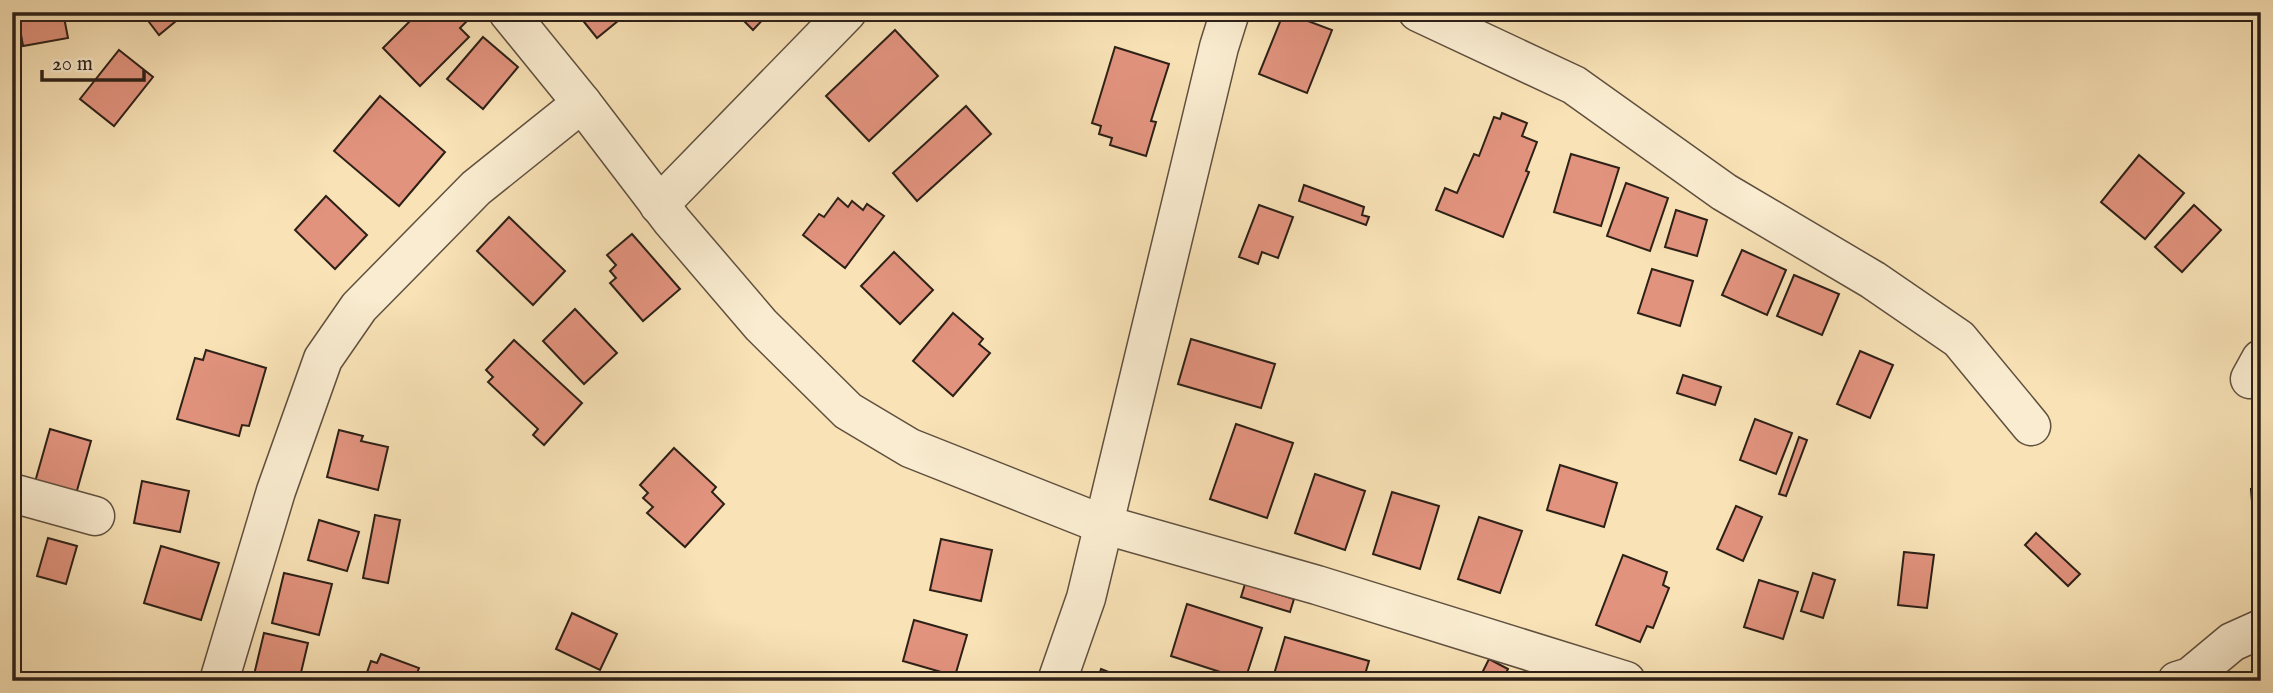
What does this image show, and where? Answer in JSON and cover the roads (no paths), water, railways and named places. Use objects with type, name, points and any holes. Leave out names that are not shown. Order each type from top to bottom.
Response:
[{"type":"street","points":[[508,12],[582,103],[659,205],[761,325],[848,411],[910,448],[1102,524],[1317,585],[1626,681]]},
{"type":"street","points":[[659,205],[847,12]]},
{"type":"street","points":[[1057,681],[1086,598],[1219,47],[1230,12]]},
{"type":"street","points":[[1418,12],[1574,85],[1724,192],[1873,280],[1959,340],[2031,426]]},
{"type":"street","points":[[219,681],[276,491],[323,359],[359,307],[476,188],[582,103]]},
{"type":"street","points":[[12,493],[95,516]]},
{"type":"street","points":[[2186,679],[2232,642],[2261,629]]}]
